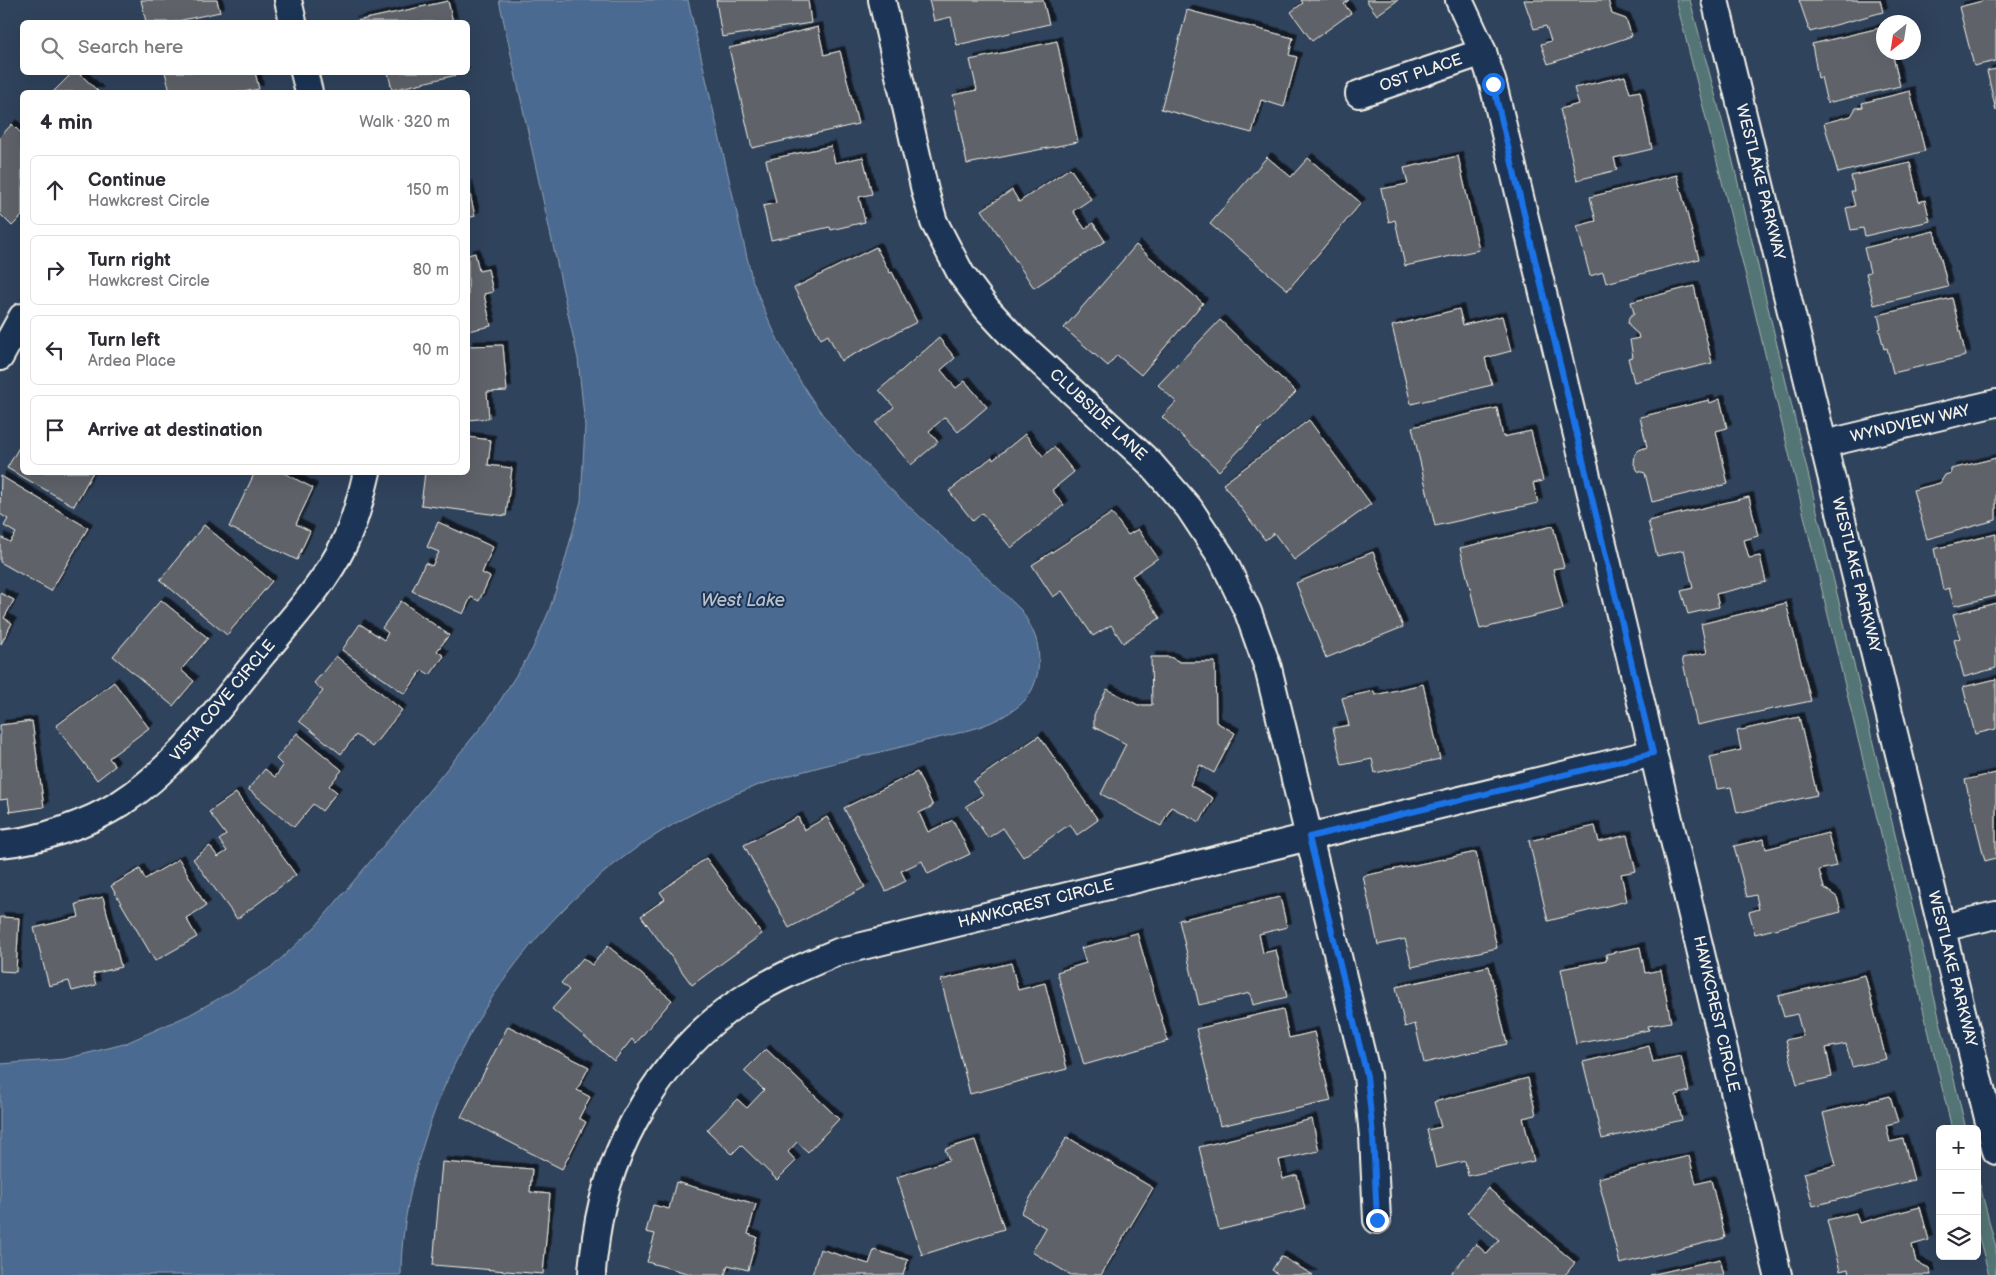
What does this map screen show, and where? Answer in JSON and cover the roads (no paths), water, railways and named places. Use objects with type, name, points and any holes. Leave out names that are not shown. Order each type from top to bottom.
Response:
[{"type":"street","points":[[288,0],[293,20]]},
{"type":"street","name":"CLUBSIDE LANE","points":[[882,0],[925,191],[934,222],[961,274],[987,309],[1014,337],[1150,463],[1189,508],[1222,558],[1248,612],[1268,668],[1367,1076],[1373,1136],[1377,1220]]},
{"type":"street","name":"HAWKCREST CIRCLE","points":[[1459,0],[1483,52],[1498,103],[1778,1275]]},
{"type":"street","name":"WESTLAKE PARKWAY","points":[[1715,0],[1996,1151]]},
{"type":"street","name":"OST PLACE","points":[[1359,94],[1483,52]]},
{"type":"street","points":[[305,75],[308,90]]},
{"type":"street","points":[[0,357],[20,321]]},
{"type":"street","name":"WYNDVIEW WAY","points":[[1824,444],[1996,403]]},
{"type":"street","name":"VISTA COVE CIRCLE","points":[[0,844],[16,843],[69,829],[119,804],[148,784],[178,757],[313,592],[343,546],[356,513],[367,475]]},
{"type":"street","name":"HAWKCREST CIRCLE","points":[[592,1275],[600,1213],[614,1165],[631,1126],[657,1084],[697,1037],[739,1002],[782,976],[838,952],[1653,753]]},
{"type":"street","points":[[1942,928],[1996,915]]},
{"type":"water","name":"West Lake","points":[[499,0],[688,0],[752,279],[769,321],[789,362],[827,420],[862,460],[907,505],[1022,611],[1033,632],[1038,647],[1039,665],[1035,683],[1020,705],[1010,713],[987,724],[963,732],[802,772],[762,784],[703,809],[648,840],[597,878],[552,922],[511,970],[476,1023],[447,1080],[415,1172],[405,1223],[401,1275],[0,1275],[0,1064],[65,1059],[124,1044],[189,1015],[273,966],[316,926],[491,715],[532,650],[549,611],[581,501],[585,426],[578,359]]}]
